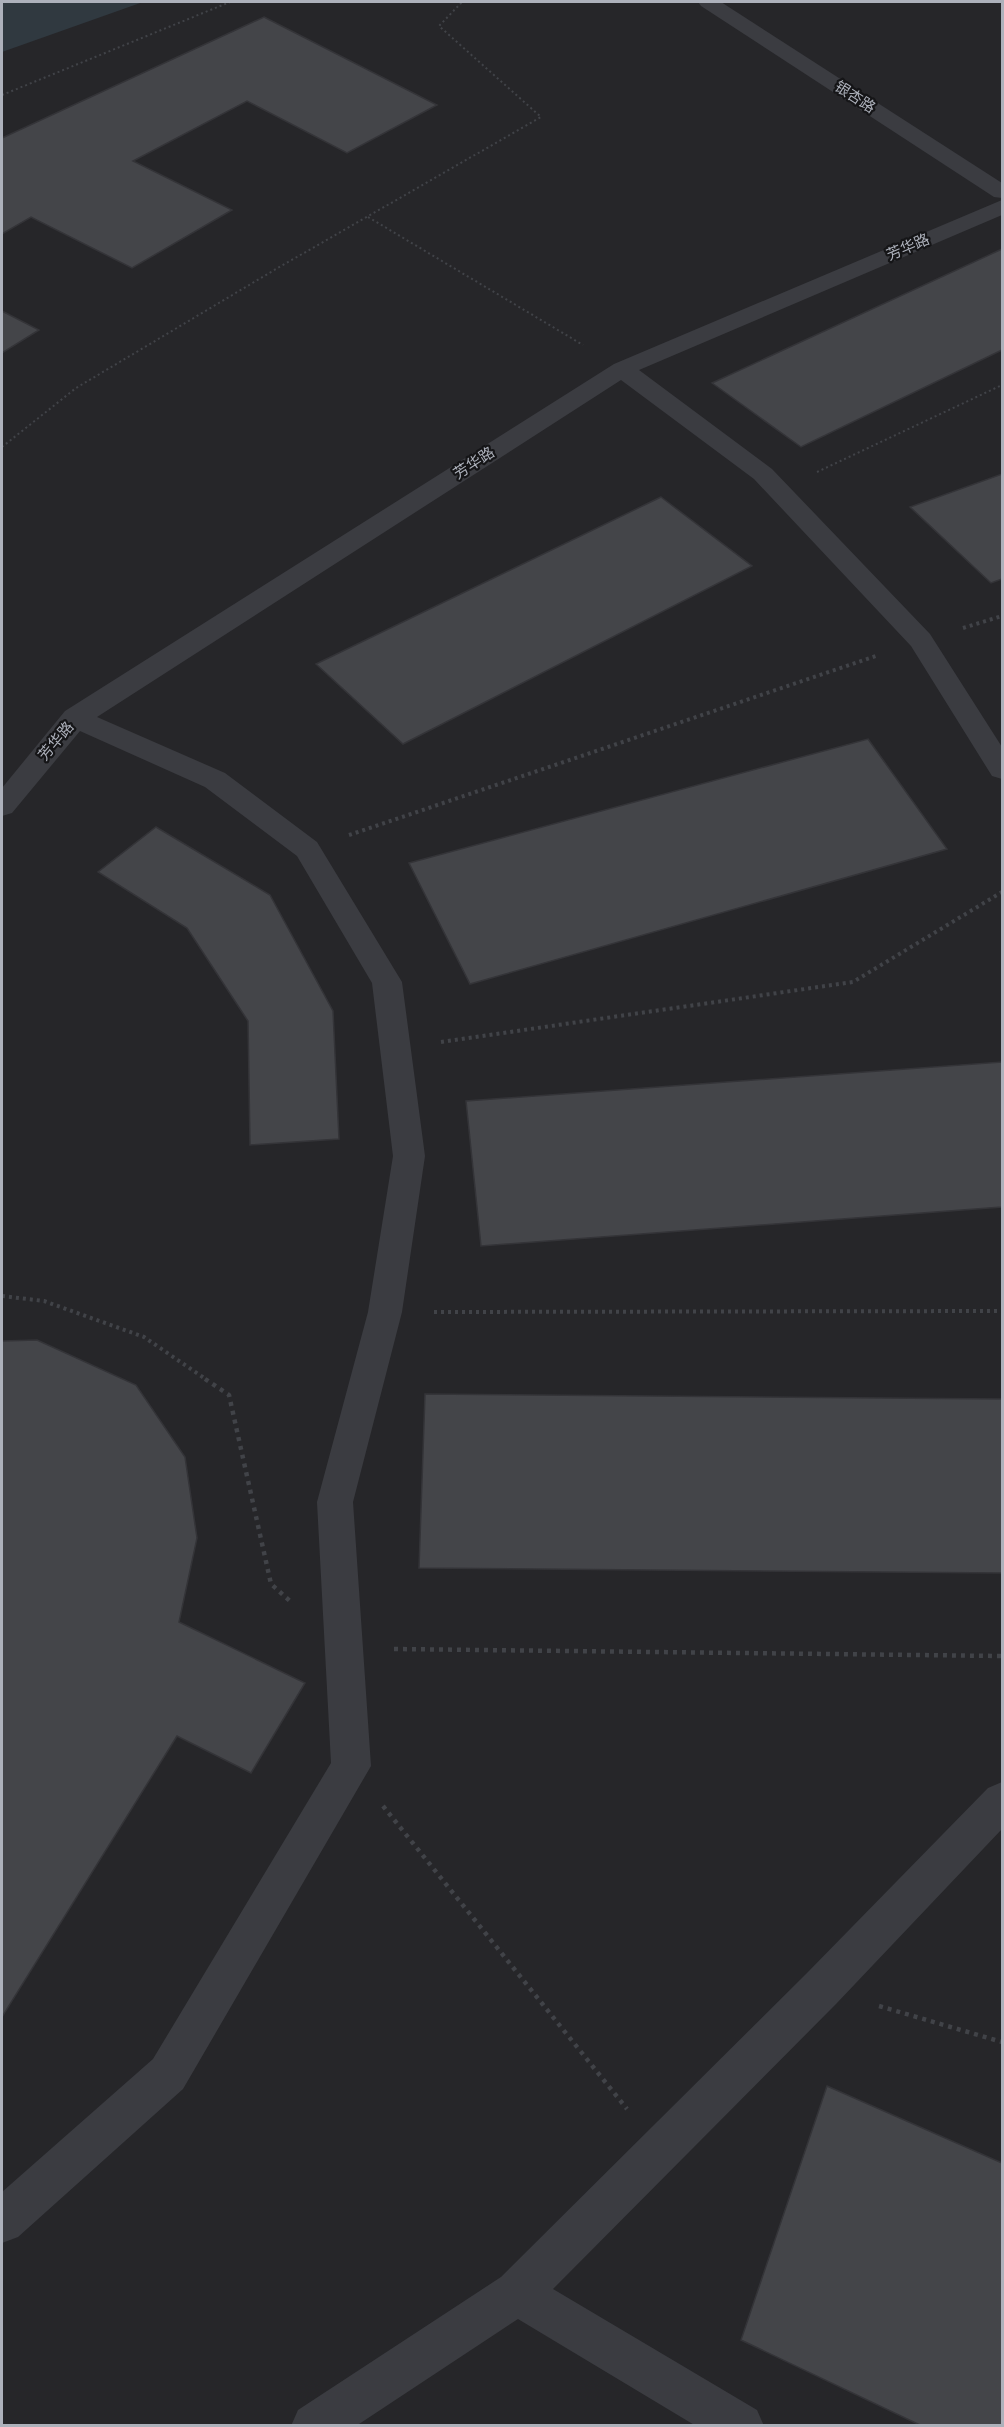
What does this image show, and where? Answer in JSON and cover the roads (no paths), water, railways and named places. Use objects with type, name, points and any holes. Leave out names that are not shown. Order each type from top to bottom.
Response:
[{"type":"street","name":"银杏路","points":[[708,2],[1002,192]]},
{"type":"street","name":"芳华路","points":[[2,806],[75,718],[622,369],[1002,207]]},
{"type":"street","points":[[622,369],[763,474],[921,640],[1002,769]]},
{"type":"street","points":[[2,2222],[168,2074],[351,1766],[334,1502],[385,1312],[409,1156],[387,982],[307,849],[215,780],[75,718]]},
{"type":"street","points":[[314,2426],[517,2292],[821,1989],[1002,1801]]},
{"type":"street","points":[[517,2292],[741,2426]]}]
